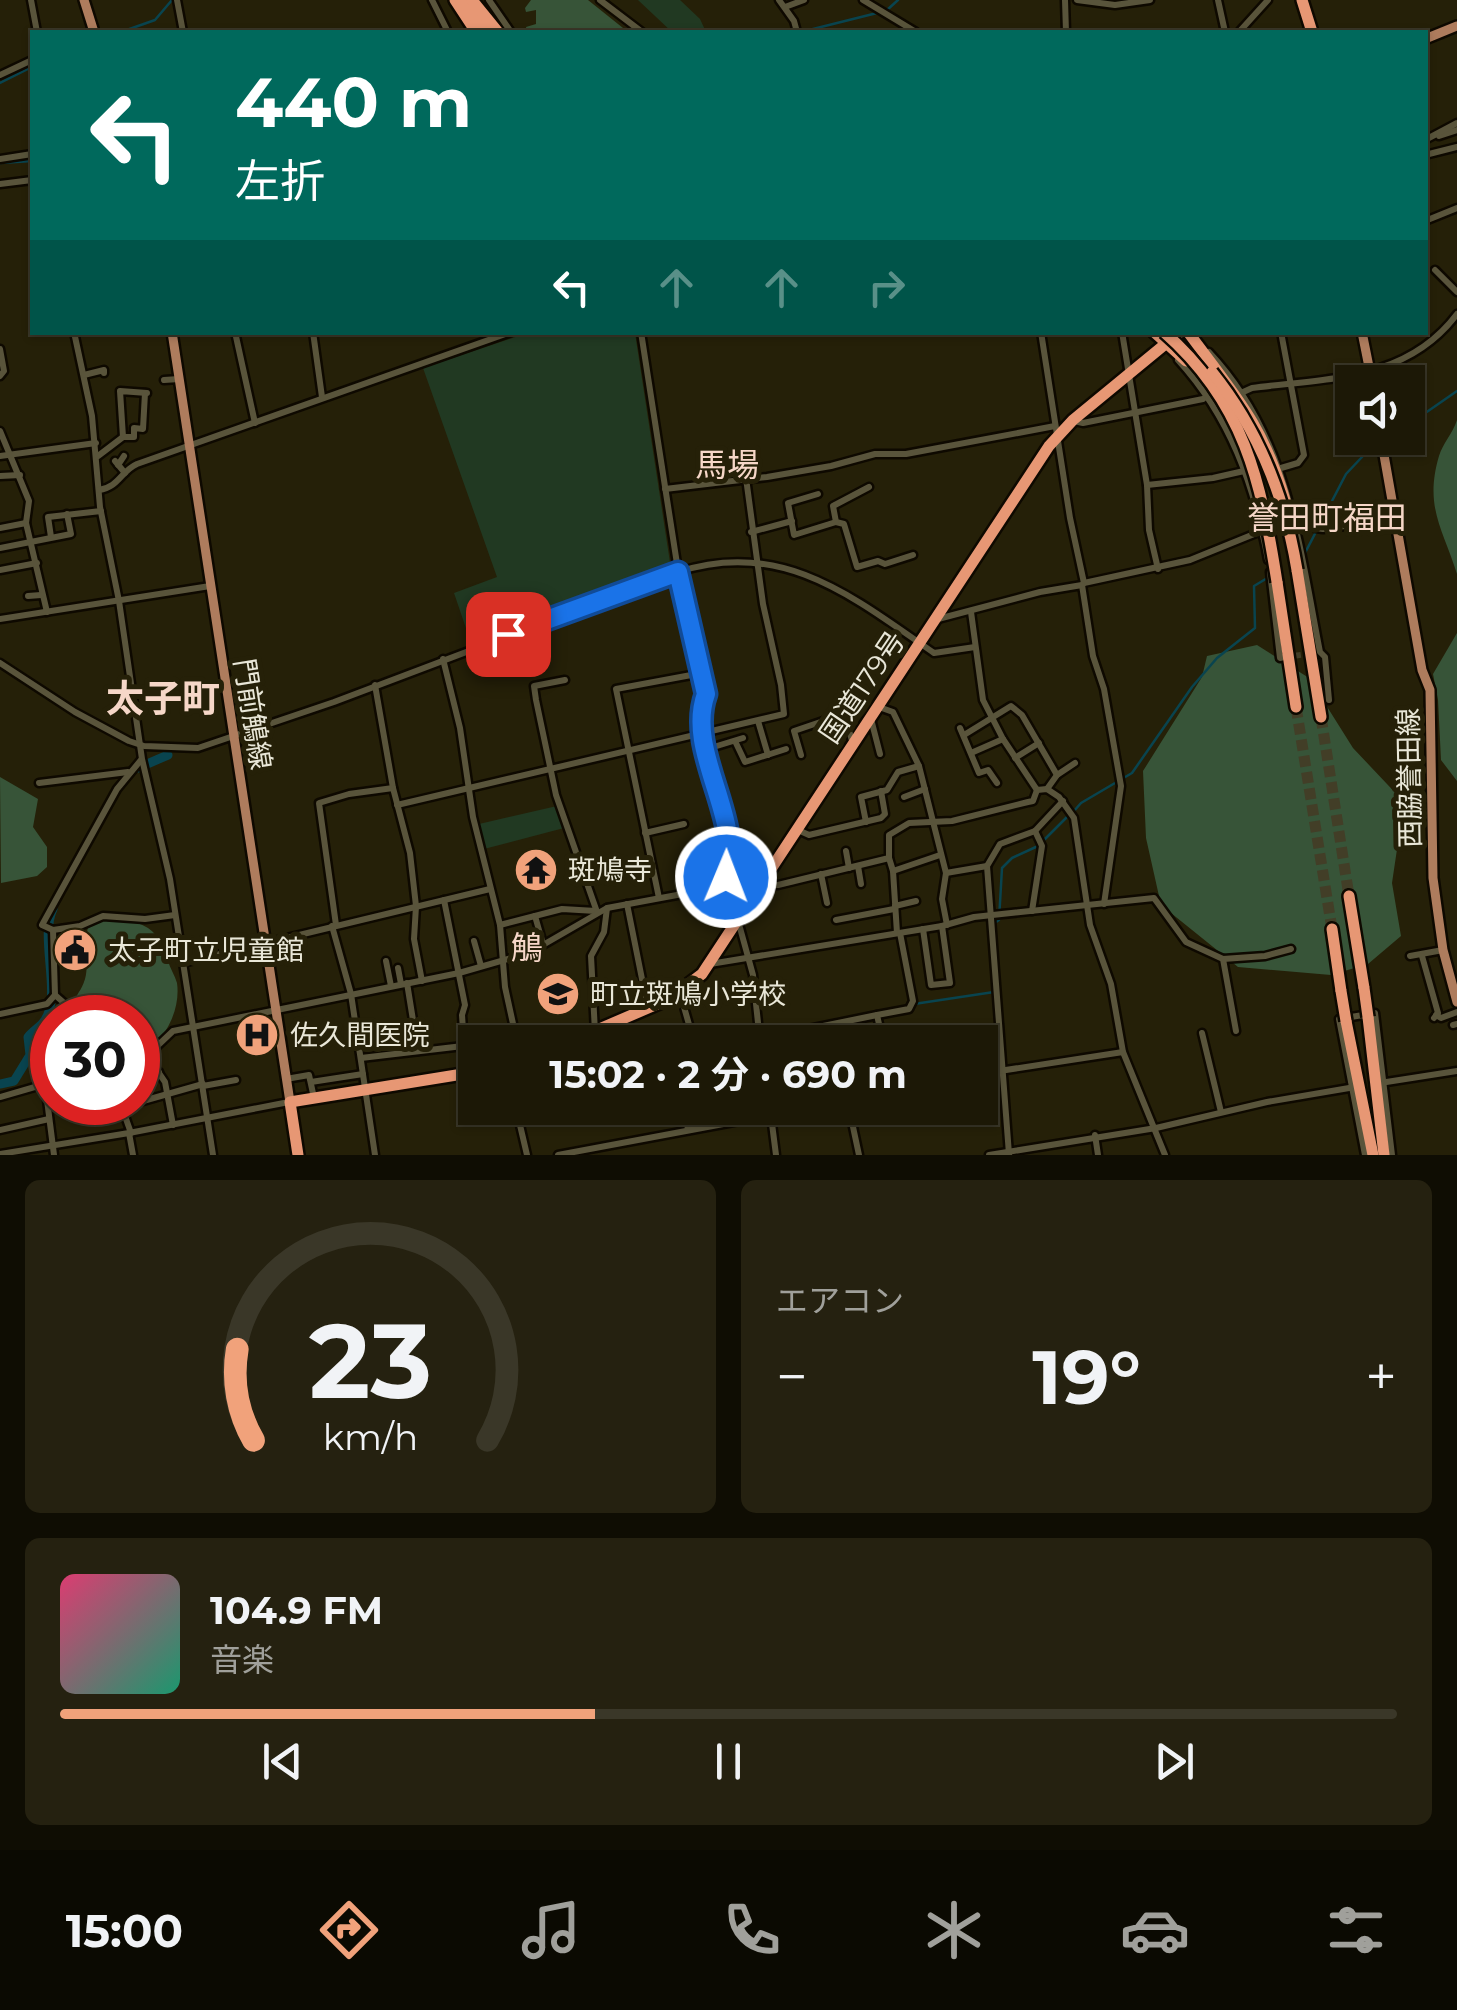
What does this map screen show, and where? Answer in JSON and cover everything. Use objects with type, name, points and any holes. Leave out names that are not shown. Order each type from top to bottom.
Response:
[{"type":"highway","points":[[451,0],[464,30]]},
{"type":"highway","points":[[451,0],[474,30]]},
{"type":"highway","points":[[463,0],[485,30]]},
{"type":"highway","points":[[472,0],[496,30]]},
{"type":"highway","points":[[1302,0],[1311,30]]},
{"type":"highway","points":[[1185,335],[1240,395],[1273,462],[1291,522],[1321,717]]},
{"type":"highway","points":[[1185,335],[1247,423],[1291,522]]},
{"type":"highway","points":[[1164,338],[1200,376],[1242,452],[1273,556]]},
{"type":"highway","points":[[1164,338],[1206,376],[1239,427],[1257,474],[1296,706]]},
{"type":"highway","name":"国道179号","points":[[611,1025],[680,993],[709,965],[1056,431],[1128,374],[1164,338]]},
{"type":"highway","points":[[1349,896],[1384,1155]]},
{"type":"highway","points":[[1332,929],[1369,1155]]},
{"type":"highway","points":[[298,1155],[290,1102],[458,1075]]},
{"type":"main road","points":[[84,0],[93,30]]},
{"type":"main road","points":[[1428,38],[1457,26]]},
{"type":"main road","name":"門前鵤線","points":[[172,335],[290,1102]]},
{"type":"main road","points":[[1363,335],[1368,365]]},
{"type":"main road","name":"西脇誉田線","points":[[1384,455],[1422,670],[1430,690],[1433,878],[1442,950],[1457,1002]]},
{"type":"street","points":[[31,0],[38,30]]},
{"type":"street","points":[[177,0],[183,30]]},
{"type":"street","points":[[432,0],[447,30]]},
{"type":"street","points":[[489,0],[510,30]]},
{"type":"street","points":[[600,0],[639,30]]},
{"type":"street","points":[[796,30],[782,3],[804,0]]},
{"type":"street","points":[[863,0],[913,30]]},
{"type":"street","points":[[1065,0],[1066,30]]},
{"type":"street","points":[[1077,0],[1115,6],[1150,0]]},
{"type":"street","points":[[1218,0],[1225,30]]},
{"type":"street","points":[[1241,30],[1268,0]]},
{"type":"street","points":[[0,76],[30,61]]},
{"type":"street","points":[[1428,139],[1457,126]]},
{"type":"street","points":[[1428,154],[1457,147]]},
{"type":"street","points":[[0,159],[30,154]]},
{"type":"street","points":[[0,184],[30,180]]},
{"type":"street","points":[[1428,220],[1457,208]]},
{"type":"street","points":[[1436,270],[1457,292]]},
{"type":"street","points":[[1395,365],[1424,349],[1457,314]]},
{"type":"street","points":[[75,335],[96,443],[102,511],[120,600],[143,763],[175,915],[213,1155]]},
{"type":"street","points":[[236,335],[255,423]]},
{"type":"street","points":[[313,335],[322,396]]},
{"type":"street","points":[[642,335],[678,572],[706,694],[701,705],[703,736],[730,842],[726,877],[753,975],[758,1025]]},
{"type":"street","points":[[1041,335],[1092,656],[1104,689],[1121,786],[1104,904]]},
{"type":"street","points":[[1122,335],[1147,485],[1149,530],[1158,569]]},
{"type":"street","points":[[1281,468],[1298,464],[1304,454],[1283,335]]},
{"type":"street","points":[[100,490],[114,486],[137,464],[483,337]]},
{"type":"street","points":[[1164,338],[1206,397],[1219,408],[1244,472],[1262,531],[1282,658]]},
{"type":"street","points":[[0,348],[4,372],[0,376]]},
{"type":"street","points":[[84,375],[104,373]]},
{"type":"street","points":[[164,380],[179,380]]},
{"type":"street","points":[[1329,700],[1325,658],[1317,652],[1281,468],[1240,395],[1252,388],[1335,380]]},
{"type":"street","points":[[97,457],[123,437],[134,437],[134,428],[143,429],[144,393],[140,382]]},
{"type":"street","points":[[123,437],[120,391],[144,393]]},
{"type":"street","points":[[1073,420],[1083,424],[1206,397]]},
{"type":"street","points":[[0,430],[28,501],[26,523],[46,612]]},
{"type":"street","points":[[665,490],[831,466],[875,454],[906,454],[1056,431]]},
{"type":"street","points":[[0,456],[96,443]]},
{"type":"street","points":[[124,456],[117,463],[126,473]]},
{"type":"street","points":[[1147,485],[1244,472]]},
{"type":"street","points":[[0,476],[20,475]]},
{"type":"street","points":[[398,805],[703,736],[785,712],[751,532],[746,478]]},
{"type":"street","points":[[836,522],[834,506],[869,487]]},
{"type":"street","points":[[818,494],[788,503],[794,535],[836,522],[844,524],[857,567],[878,561],[885,564],[913,554]]},
{"type":"street","points":[[52,537],[48,517],[102,511]]},
{"type":"street","points":[[0,548],[71,534],[68,514]]},
{"type":"street","points":[[936,619],[1040,592],[1158,569],[1281,524],[1291,522],[1323,529],[1396,519]]},
{"type":"street","points":[[751,532],[792,522]]},
{"type":"street","points":[[0,528],[26,523]]},
{"type":"street","points":[[0,663],[110,732],[140,745],[198,748],[678,572],[712,563],[757,562],[789,568],[836,588],[937,653],[975,647]]},
{"type":"street","points":[[0,570],[37,563]]},
{"type":"street","points":[[0,620],[210,586]]},
{"type":"street","points":[[28,596],[42,595]]},
{"type":"street","points":[[830,1025],[909,1009],[913,1001],[894,908],[889,835],[910,823],[952,821],[1033,800],[1036,790],[982,700],[970,612]]},
{"type":"street","points":[[443,659],[500,925],[502,962],[514,1025]]},
{"type":"street","points":[[659,898],[616,689],[702,673]]},
{"type":"street","points":[[565,680],[534,686],[549,771],[597,912]]},
{"type":"street","points":[[375,686],[393,788],[410,853],[416,906],[414,939],[422,981]]},
{"type":"street","points":[[997,784],[988,770],[979,773],[962,731],[1011,706],[1022,714],[1057,775]]},
{"type":"street","points":[[879,707],[892,712],[925,789],[946,873],[942,899],[950,983],[931,985],[923,929]]},
{"type":"street","points":[[801,755],[794,731],[844,714],[854,745]]},
{"type":"street","points":[[871,718],[880,754]]},
{"type":"street","points":[[758,722],[768,755]]},
{"type":"street","points":[[971,753],[1003,739]]},
{"type":"street","points":[[707,749],[739,740],[745,762],[786,748]]},
{"type":"street","points":[[1015,758],[1039,744]]},
{"type":"street","points":[[143,763],[130,772],[103,814],[42,925],[53,930],[80,926],[104,916],[145,919],[175,915]]},
{"type":"street","points":[[1047,789],[1057,775],[1075,764]]},
{"type":"street","points":[[866,822],[862,797],[892,786],[898,772],[918,766]]},
{"type":"street","points":[[39,783],[130,772]]},
{"type":"street","points":[[376,1155],[350,994],[334,925],[319,803],[393,788]]},
{"type":"street","points":[[904,797],[925,789]]},
{"type":"street","points":[[1036,790],[1047,789],[1063,801],[1074,818],[1090,925],[1111,984],[1123,1052],[1165,1155]]},
{"type":"street","points":[[797,830],[809,836],[884,816],[881,791]]},
{"type":"street","points":[[1009,1153],[988,866],[1000,844],[1035,831],[1063,801]]},
{"type":"street","points":[[645,832],[684,824]]},
{"type":"street","points":[[1032,911],[1042,846],[1035,831]]},
{"type":"street","points":[[846,851],[861,884]]},
{"type":"street","points":[[893,871],[940,856]]},
{"type":"street","points":[[160,1040],[168,1033],[275,1008],[502,962],[607,908],[821,874],[888,858]]},
{"type":"street","points":[[946,873],[988,866]]},
{"type":"street","points":[[821,874],[827,904]]},
{"type":"street","points":[[183,963],[490,889]]},
{"type":"street","points":[[709,965],[991,916],[1154,898],[1186,942],[1223,959],[1291,950]]},
{"type":"street","points":[[444,900],[465,1006],[463,1025]]},
{"type":"street","points":[[836,920],[916,901]]},
{"type":"street","points":[[627,904],[648,1009]]},
{"type":"street","points":[[595,1025],[591,956],[604,932],[607,908]]},
{"type":"street","points":[[500,925],[562,909],[597,912]]},
{"type":"street","points":[[536,916],[543,944]]},
{"type":"street","points":[[53,930],[55,995]]},
{"type":"street","points":[[474,941],[481,966]]},
{"type":"street","points":[[1410,956],[1442,950]]},
{"type":"street","points":[[1422,956],[1435,1016],[1441,1018],[1457,1012]]},
{"type":"street","points":[[1223,959],[1236,1030]]},
{"type":"street","points":[[386,961],[391,986]]},
{"type":"street","points":[[398,968],[418,1051]]},
{"type":"street","points":[[680,993],[689,1025]]},
{"type":"street","points":[[0,1014],[30,1008]]},
{"type":"street","points":[[1369,1155],[1339,1019],[1375,1013],[1379,1083],[1392,1155]]},
{"type":"street","points":[[878,1014],[880,1025]]},
{"type":"street","points":[[1202,1034],[1221,1112]]},
{"type":"street","points":[[360,1058],[458,1047]]},
{"type":"street","points":[[998,1071],[1123,1052]]},
{"type":"street","points":[[990,1155],[1457,1071]]},
{"type":"street","points":[[312,1082],[363,1074]]},
{"type":"street","points":[[160,1075],[173,1124]]},
{"type":"street","points":[[286,1079],[309,1075],[314,1098]]},
{"type":"street","points":[[160,1096],[236,1080]]},
{"type":"street","points":[[0,1096],[30,1088]]},
{"type":"street","points":[[0,1154],[290,1102]]},
{"type":"street","points":[[0,1130],[30,1123]]},
{"type":"street","points":[[50,1125],[54,1155]]},
{"type":"street","points":[[127,1125],[133,1155]]},
{"type":"street","points":[[520,1125],[527,1155]]},
{"type":"street","points":[[687,1125],[688,1130]]},
{"type":"street","points":[[558,1155],[710,1125]]},
{"type":"street","points":[[772,1125],[776,1155]]},
{"type":"street","points":[[853,1125],[859,1155]]},
{"type":"street","points":[[1094,1135],[1098,1155]]},
{"type":"green space","points":[[531,0],[588,0],[626,30],[527,30],[536,24],[536,10],[526,12]]},
{"type":"green space","points":[[638,0],[680,0],[700,19],[705,30],[670,30]]},
{"type":"green space","points":[[521,335],[635,335],[671,569],[471,643],[454,593],[497,577],[423,368]]},
{"type":"green space","points":[[1457,420],[1457,574],[1437,517],[1434,490],[1439,456]]},
{"type":"green space","points":[[1457,633],[1457,781],[1441,760],[1433,674]]},
{"type":"green space","points":[[1257,645],[1309,678],[1353,748],[1404,802],[1392,883],[1401,936],[1368,964],[1331,975],[1238,967],[1161,905],[1146,838],[1143,771],[1202,677],[1207,656]]},
{"type":"green space","points":[[0,777],[38,799],[33,827],[47,847],[47,867],[37,876],[1,883]]},
{"type":"green space","points":[[557,806],[564,828],[484,849],[479,824]]},
{"type":"green space","points":[[102,919],[120,919],[142,925],[159,939],[178,993],[173,1015],[160,1038],[160,995],[77,995],[86,974],[88,927]]},
{"type":"waterway","points":[[127,30],[155,20],[172,0]]},
{"type":"waterway","points":[[809,30],[887,10],[898,0]]},
{"type":"waterway","points":[[0,83],[30,68]]},
{"type":"waterway","points":[[0,163],[30,161]]},
{"type":"waterway","points":[[1425,413],[1457,391]]},
{"type":"waterway","points":[[1305,553],[1346,474],[1364,455]]},
{"type":"waterway","points":[[1074,811],[1132,773],[1192,687],[1217,658],[1255,628],[1254,586],[1269,577]]},
{"type":"waterway","points":[[138,768],[168,755]]},
{"type":"waterway","points":[[996,922],[1002,868],[1012,858],[1038,846],[1068,816]]},
{"type":"waterway","points":[[0,1084],[14,1081],[30,1055],[28,1037],[50,1009],[48,935],[53,909]]},
{"type":"waterway","points":[[914,1004],[994,992]]},
{"type":"tunnel","points":[[1286,657],[1314,653]]},
{"type":"tunnel","points":[[1296,707],[1332,929]]},
{"type":"tunnel","points":[[1321,717],[1349,896]]},
{"type":"place","name":"斑鳩寺","points":[[536,870]]},
{"type":"place","name":"太子町立児童館","points":[[75,950]]},
{"type":"place","name":"町立斑鳩小学校","points":[[558,994]]},
{"type":"place","name":"佐久間医院","points":[[257,1035]]},
{"type":"district","name":"馬場","points":[[727,464]]},
{"type":"district","name":"誉田町福田","points":[[1327,517]]},
{"type":"district","name":"太子町","points":[[163,698]]},
{"type":"district","name":"鵤","points":[[527,947]]},
{"type":"route","points":[[508,634],[678,572],[706,694],[701,705],[703,736],[730,842],[726,877]]}]
